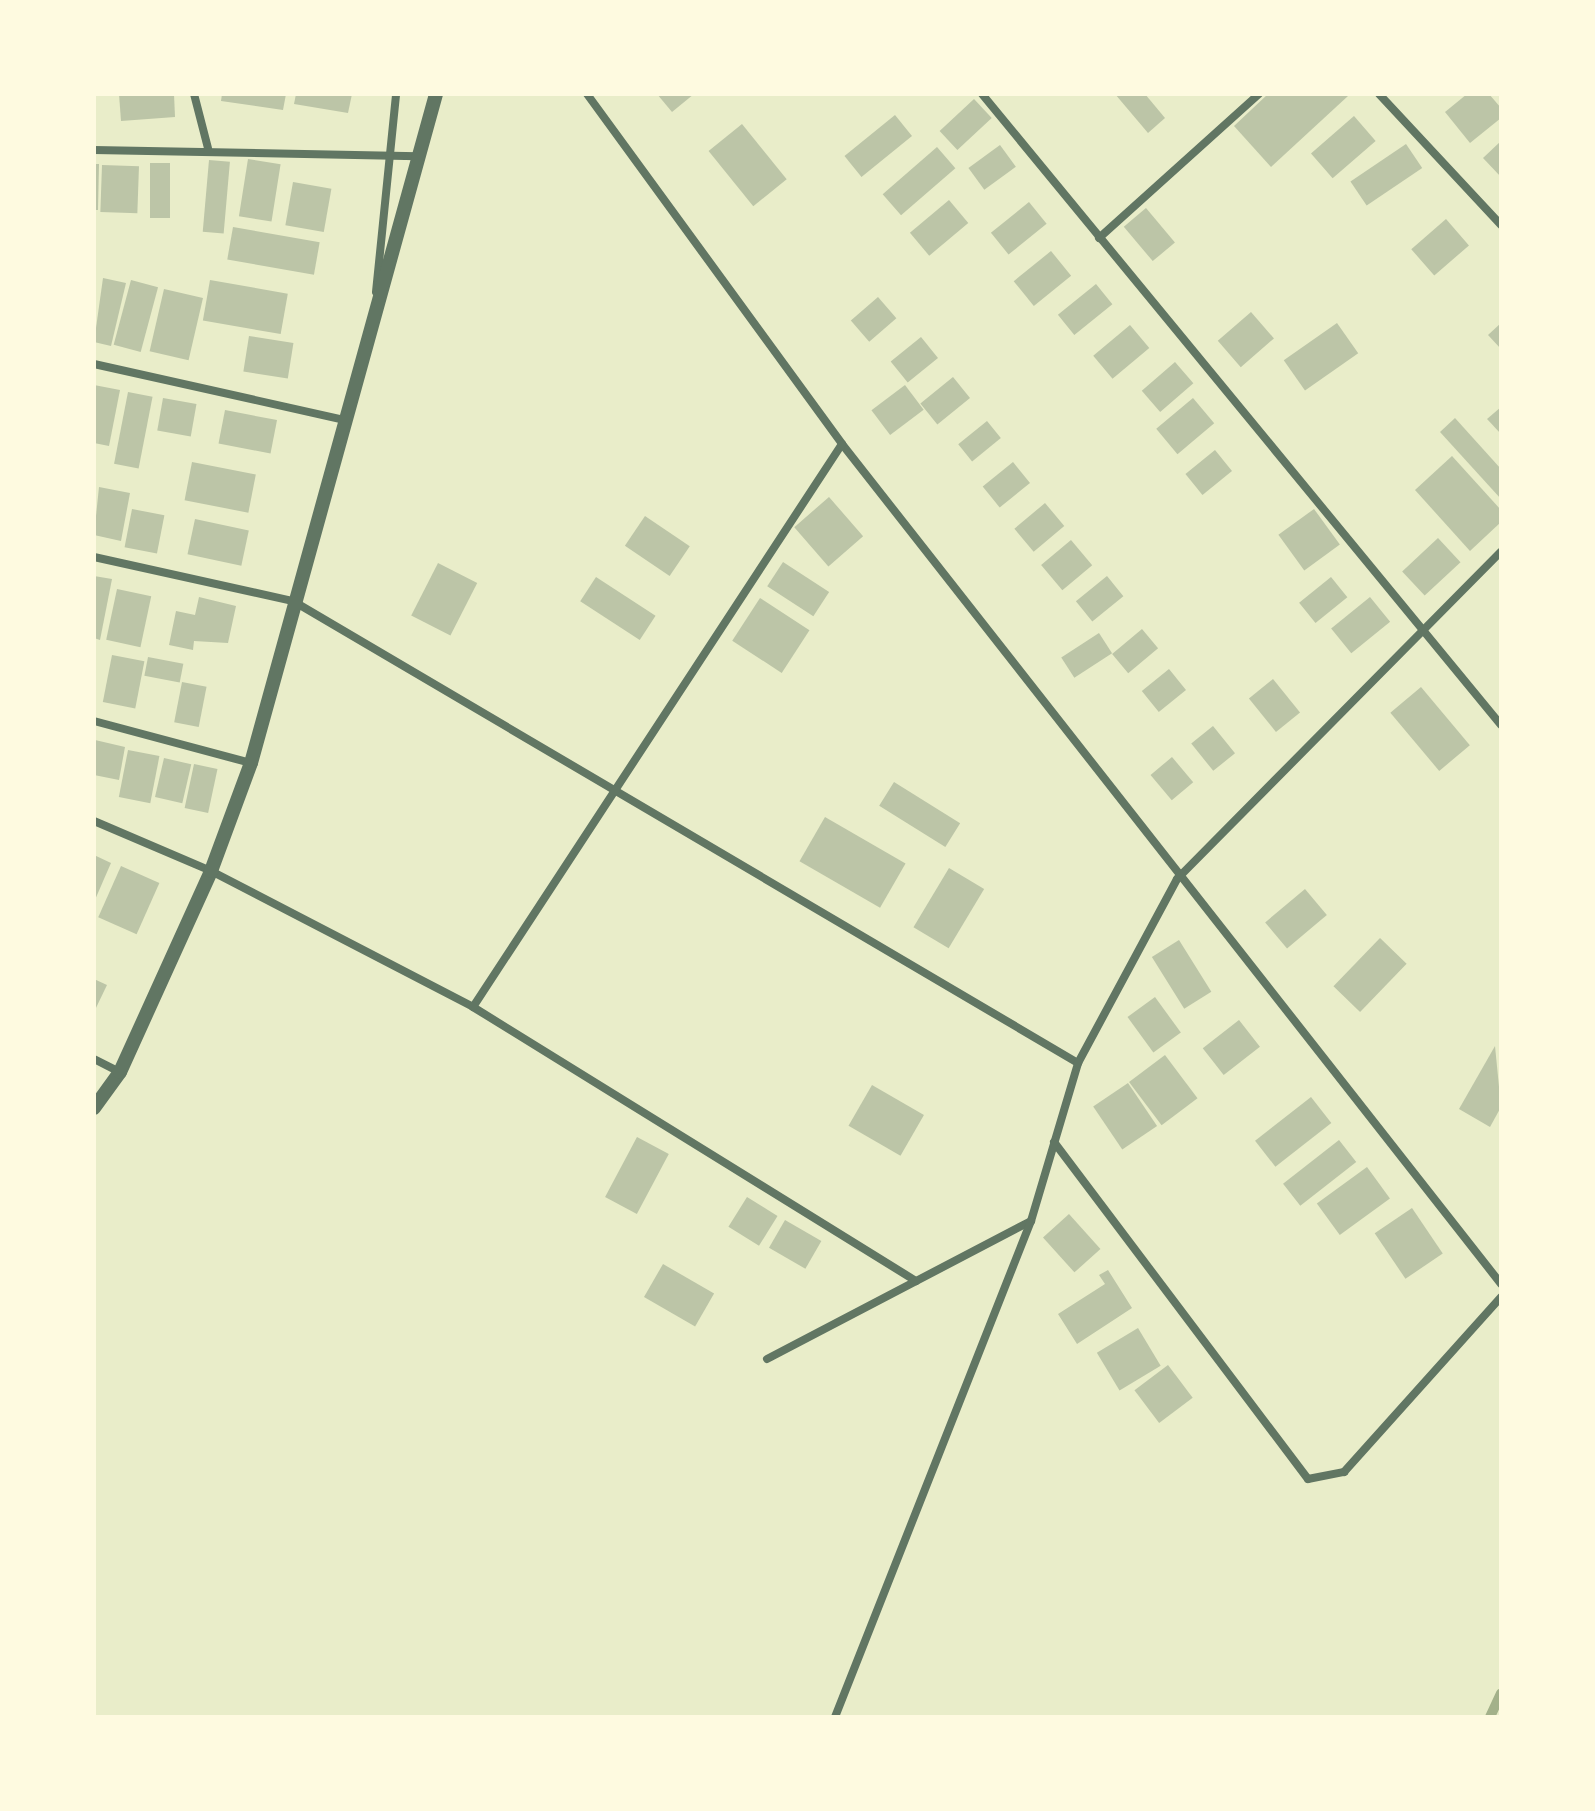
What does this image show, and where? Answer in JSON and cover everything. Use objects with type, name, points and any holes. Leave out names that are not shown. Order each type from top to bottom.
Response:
[{"type":"street","points":[[194,94],[208,148]]},
{"type":"street","points":[[374,314],[386,156],[396,94]]},
{"type":"street","points":[[94,1108],[120,1072],[211,871],[251,763],[293,601],[436,94]]},
{"type":"street","points":[[587,94],[842,444],[1177,879],[1501,1284]]},
{"type":"street","points":[[982,94],[1501,725]]},
{"type":"street","points":[[1099,238],[1259,94]]},
{"type":"street","points":[[1379,94],[1501,225]]},
{"type":"street","points":[[94,150],[208,148],[418,156]]},
{"type":"street","points":[[94,364],[344,420]]},
{"type":"street","points":[[473,1007],[842,444]]},
{"type":"street","points":[[835,1717],[1031,1221],[1078,1063],[1177,879],[1501,552]]},
{"type":"street","points":[[94,557],[293,601],[613,795],[1078,1063]]},
{"type":"street","points":[[94,721],[251,763]]},
{"type":"street","points":[[94,821],[211,871],[473,1007],[916,1281]]},
{"type":"street","points":[[94,1059],[120,1072]]},
{"type":"street","points":[[1054,1142],[1308,1479],[1344,1472],[1501,1297]]},
{"type":"street","points":[[767,1359],[1031,1221]]},
{"type":"building","points":[[119,94],[174,94],[175,117],[121,121]]},
{"type":"building","points":[[222,94],[286,94],[283,110],[221,101]]},
{"type":"building","points":[[296,94],[352,94],[348,113],[294,104]]},
{"type":"building","points":[[657,94],[694,94],[672,112]]},
{"type":"building","points":[[1115,94],[1145,94],[1165,118],[1148,133]]},
{"type":"building","points":[[1268,94],[1348,96],[1271,167],[1234,126]]},
{"type":"building","points":[[1467,94],[1489,94],[1501,108],[1501,118],[1470,143],[1445,112]]},
{"type":"building","points":[[974,99],[992,118],[957,150],[940,131]]},
{"type":"building","points":[[895,115],[912,136],[861,177],[844,156]]},
{"type":"building","points":[[1354,116],[1376,141],[1333,178],[1311,153]]},
{"type":"building","points":[[742,124],[787,179],[753,206],[709,151]]},
{"type":"building","points":[[1501,141],[1501,177],[1483,158]]},
{"type":"building","points":[[1406,144],[1422,168],[1367,206],[1350,181]]},
{"type":"building","points":[[1000,145],[1016,167],[984,190],[968,168]]},
{"type":"building","points":[[937,147],[955,168],[901,215],[883,194]]},
{"type":"building","points":[[248,159],[281,164],[272,221],[239,216]]},
{"type":"building","points":[[209,160],[230,162],[224,234],[203,232]]},
{"type":"building","points":[[150,163],[170,163],[170,218],[150,218]]},
{"type":"building","points":[[94,164],[99,164],[98,210],[94,210]]},
{"type":"building","points":[[102,165],[139,166],[137,213],[100,212]]},
{"type":"building","points":[[293,182],[331,189],[324,232],[285,225]]},
{"type":"building","points":[[949,200],[968,223],[929,256],[910,233]]},
{"type":"building","points":[[1029,202],[1047,224],[1009,255],[991,233]]},
{"type":"building","points":[[1146,208],[1175,242],[1153,261],[1124,227]]},
{"type":"building","points":[[1446,219],[1469,245],[1434,276],[1411,249]]},
{"type":"building","points":[[233,227],[320,242],[314,275],[227,259]]},
{"type":"building","points":[[1051,251],[1071,276],[1034,306],[1014,281]]},
{"type":"building","points":[[103,278],[126,283],[111,346],[94,342]]},
{"type":"building","points":[[131,280],[158,287],[141,352],[114,345]]},
{"type":"building","points":[[210,280],[288,294],[281,334],[203,320]]},
{"type":"building","points":[[1096,284],[1112,304],[1074,335],[1058,315]]},
{"type":"building","points":[[164,289],[203,298],[189,360],[150,351]]},
{"type":"building","points":[[878,297],[896,318],[869,342],[851,321]]},
{"type":"building","points":[[1251,312],[1274,338],[1241,367],[1218,341]]},
{"type":"building","points":[[1337,323],[1358,353],[1305,391],[1284,360]]},
{"type":"building","points":[[1501,323],[1501,349],[1488,335]]},
{"type":"building","points":[[1130,325],[1149,348],[1113,379],[1093,356]]},
{"type":"building","points":[[249,336],[293,343],[288,379],[243,372]]},
{"type":"building","points":[[921,337],[938,358],[908,383],[891,362]]},
{"type":"building","points":[[1175,362],[1193,383],[1160,412],[1142,391]]},
{"type":"building","points":[[953,377],[970,398],[937,424],[920,403]]},
{"type":"building","points":[[94,385],[120,390],[109,446],[94,443]]},
{"type":"building","points":[[905,385],[924,410],[890,435],[871,410]]},
{"type":"building","points":[[128,392],[153,397],[139,468],[114,464]]},
{"type":"building","points":[[163,398],[196,404],[191,436],[157,430]]},
{"type":"building","points":[[1193,398],[1214,423],[1177,454],[1156,429]]},
{"type":"building","points":[[1501,407],[1501,434],[1487,419]]},
{"type":"building","points":[[225,410],[277,420],[271,453],[219,443]]},
{"type":"building","points":[[1455,418],[1501,469],[1501,499],[1440,432]]},
{"type":"building","points":[[987,421],[1001,438],[972,461],[958,444]]},
{"type":"building","points":[[1215,450],[1232,471],[1202,495],[1185,474]]},
{"type":"building","points":[[1452,456],[1501,510],[1501,522],[1470,551],[1415,490]]},
{"type":"building","points":[[192,462],[256,474],[248,513],[185,500]]},
{"type":"building","points":[[1013,462],[1030,483],[1000,508],[983,487]]},
{"type":"building","points":[[99,487],[130,493],[121,541],[94,535]]},
{"type":"building","points":[[829,497],[863,536],[828,566],[794,527]]},
{"type":"building","points":[[1045,503],[1064,526],[1034,552],[1014,529]]},
{"type":"building","points":[[132,509],[164,515],[157,554],[125,547]]},
{"type":"building","points":[[1314,509],[1340,545],[1304,570],[1278,535]]},
{"type":"building","points":[[645,516],[690,546],[670,576],[625,546]]},
{"type":"building","points":[[195,519],[249,530],[241,566],[188,554]]},
{"type":"building","points":[[1438,538],[1461,562],[1425,596],[1402,571]]},
{"type":"building","points":[[1071,540],[1092,565],[1062,590],[1041,565]]},
{"type":"building","points":[[783,562],[829,592],[813,616],[767,586]]},
{"type":"building","points":[[438,563],[477,583],[450,636],[411,616]]},
{"type":"building","points":[[94,576],[112,579],[100,640],[94,638]]},
{"type":"building","points":[[1107,576],[1123,596],[1092,621],[1076,601]]},
{"type":"building","points":[[596,577],[656,616],[640,640],[580,601]]},
{"type":"building","points":[[1331,577],[1347,597],[1315,623],[1299,603]]},
{"type":"building","points":[[117,589],[151,596],[140,647],[106,640]]},
{"type":"building","points":[[199,597],[236,606],[228,643],[194,641],[193,650],[169,645],[176,611],[195,615]]},
{"type":"building","points":[[1370,597],[1390,622],[1351,653],[1331,628]]},
{"type":"building","points":[[760,598],[809,630],[782,673],[732,641]]},
{"type":"building","points":[[1142,629],[1158,648],[1128,673],[1112,654]]},
{"type":"building","points":[[1099,633],[1112,653],[1074,678],[1061,658]]},
{"type":"building","points":[[112,655],[144,661],[135,708],[103,702]]},
{"type":"building","points":[[148,657],[183,664],[180,683],[144,676]]},
{"type":"building","points":[[1169,669],[1186,690],[1159,712],[1142,691]]},
{"type":"building","points":[[1273,679],[1300,712],[1276,732],[1249,699]]},
{"type":"building","points":[[182,682],[207,687],[199,727],[174,722]]},
{"type":"building","points":[[1421,687],[1470,745],[1439,771],[1390,713]]},
{"type":"building","points":[[1213,726],[1235,753],[1213,771],[1191,744]]},
{"type":"building","points":[[95,740],[125,747],[119,780],[94,775]]},
{"type":"building","points":[[128,750],[159,756],[150,803],[119,797]]},
{"type":"building","points":[[1172,757],[1193,782],[1172,800],[1151,775]]},
{"type":"building","points":[[164,758],[191,764],[182,803],[155,797]]},
{"type":"building","points":[[194,764],[217,769],[208,813],[185,808]]},
{"type":"building","points":[[894,782],[960,823],[945,847],[879,806]]},
{"type":"building","points":[[825,817],[906,864],[880,908],[800,861]]},
{"type":"building","points":[[94,855],[111,863],[94,902]]},
{"type":"building","points":[[121,866],[159,883],[137,934],[98,917]]},
{"type":"building","points":[[949,868],[984,889],[949,948],[913,927]]},
{"type":"building","points":[[1305,889],[1327,915],[1287,948],[1265,922]]},
{"type":"building","points":[[1380,938],[1407,964],[1360,1012],[1333,986]]},
{"type":"building","points":[[1179,940],[1211,992],[1184,1009],[1152,957]]},
{"type":"building","points":[[94,979],[107,985],[94,1012]]},
{"type":"building","points":[[1155,997],[1181,1033],[1153,1053],[1127,1017]]},
{"type":"building","points":[[1239,1020],[1260,1047],[1224,1075],[1203,1048]]},
{"type":"building","points":[[1495,1046],[1501,1107],[1490,1127],[1459,1109]]},
{"type":"building","points":[[1165,1055],[1197,1098],[1162,1125],[1129,1082]]},
{"type":"building","points":[[1128,1083],[1157,1126],[1122,1150],[1093,1106]]},
{"type":"building","points":[[872,1085],[924,1115],[900,1156],[848,1126]]},
{"type":"building","points":[[1311,1097],[1331,1123],[1275,1167],[1255,1141]]},
{"type":"building","points":[[637,1137],[669,1154],[637,1214],[605,1197]]},
{"type":"building","points":[[1339,1140],[1356,1162],[1300,1206],[1283,1184]]},
{"type":"building","points":[[1367,1167],[1390,1199],[1340,1235],[1317,1203]]},
{"type":"building","points":[[747,1197],[778,1216],[759,1246],[728,1227]]},
{"type":"building","points":[[1412,1208],[1443,1254],[1405,1279],[1375,1233]]},
{"type":"building","points":[[1069,1214],[1100,1249],[1074,1272],[1043,1237]]},
{"type":"building","points":[[785,1220],[821,1241],[805,1269],[769,1248]]},
{"type":"building","points":[[663,1264],[714,1294],[695,1326],[644,1297]]},
{"type":"building","points":[[1108,1270],[1132,1308],[1077,1344],[1058,1314],[1105,1284],[1099,1275]]},
{"type":"building","points":[[1138,1328],[1161,1366],[1120,1390],[1097,1353]]},
{"type":"building","points":[[1168,1365],[1193,1398],[1159,1423],[1134,1390]]},
{"type":"waterway","points":[[1490,1717],[1501,1693]]}]
